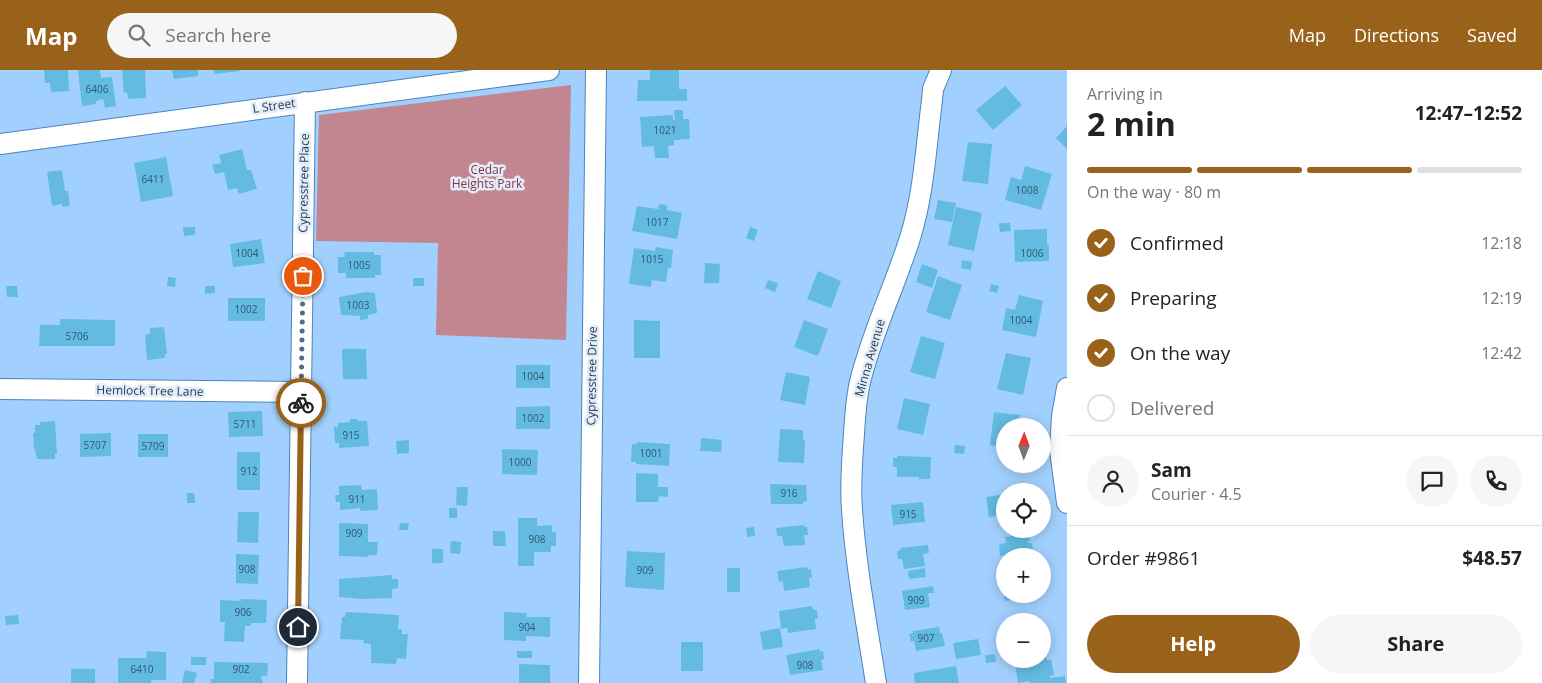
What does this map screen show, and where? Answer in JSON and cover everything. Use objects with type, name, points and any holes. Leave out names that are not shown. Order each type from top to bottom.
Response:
[{"type":"street","name":"L Street","points":[[0,144],[549,70]]},
{"type":"street","name":"Cypresstree Drive","points":[[590,683],[596,70]]},
{"type":"street","name":"Minna Avenue","points":[[876,683],[852,509],[854,423],[860,382],[910,238],[920,200],[932,100],[941,70]]},
{"type":"street","name":"Cypresstree Place","points":[[297,683],[305,102]]},
{"type":"street","points":[[1067,388],[1062,416],[1060,450],[1067,504]]},
{"type":"street","name":"Hemlock Tree Lane","points":[[0,389],[301,392]]},
{"type":"green space","name":"Cedar Heights Park","points":[[571,85],[566,340],[436,335],[438,243],[316,241],[319,115]]},
{"type":"building","points":[[44,70],[68,70],[69,91],[51,92],[50,83],[45,83]]},
{"type":"building","points":[[78,70],[100,70],[101,78],[112,77],[116,106],[105,108],[103,99],[96,101],[96,104],[82,106]]},
{"type":"building","points":[[122,70],[145,70],[146,98],[128,99],[127,92],[124,93]]},
{"type":"building","points":[[172,70],[198,70],[198,76],[174,79]]},
{"type":"building","points":[[214,70],[240,70],[240,71],[214,74]]},
{"type":"building","points":[[650,70],[679,70],[679,89],[687,89],[687,101],[637,101],[638,80],[650,80]]},
{"type":"building","points":[[1005,86],[1022,105],[993,130],[976,110]]},
{"type":"building","points":[[674,110],[683,110],[683,119],[689,119],[690,139],[674,140],[674,145],[668,146],[669,158],[655,158],[654,146],[642,147],[640,117],[673,115],[673,120],[675,120]]},
{"type":"building","points":[[1067,126],[1067,149],[1056,138]]},
{"type":"building","points":[[968,142],[992,144],[988,184],[962,181]]},
{"type":"building","points":[[242,149],[247,170],[251,170],[257,189],[239,194],[237,188],[228,190],[224,172],[215,174],[212,165],[221,163],[219,155]]},
{"type":"building","points":[[166,157],[173,196],[141,202],[134,163]]},
{"type":"building","points":[[1025,166],[1052,174],[1041,210],[1005,200],[1011,177],[1021,180]]},
{"type":"building","points":[[62,170],[65,191],[68,191],[70,206],[63,207],[62,204],[52,206],[47,172]]},
{"type":"building","points":[[938,200],[956,203],[952,222],[934,219]]},
{"type":"building","points":[[659,204],[667,205],[667,210],[682,213],[677,239],[632,231],[637,206],[658,209]]},
{"type":"building","points":[[956,207],[982,213],[974,251],[948,245]]},
{"type":"building","points":[[999,223],[1010,223],[1011,231],[1000,232]]},
{"type":"building","points":[[183,227],[195,227],[195,235],[184,236]]},
{"type":"building","points":[[750,227],[758,230],[754,241],[746,238]]},
{"type":"building","points":[[1047,229],[1049,261],[1015,262],[1014,230]]},
{"type":"building","points":[[261,239],[265,263],[233,267],[230,244]]},
{"type":"building","points":[[656,247],[673,250],[671,268],[668,268],[666,282],[652,280],[651,287],[629,284],[634,248],[655,251]]},
{"type":"building","points":[[344,252],[374,252],[374,255],[381,255],[381,275],[375,275],[375,278],[346,278],[346,273],[338,273],[338,257],[345,257]]},
{"type":"building","points":[[962,260],[972,262],[971,270],[961,268]]},
{"type":"building","points":[[705,263],[720,264],[719,283],[704,283]]},
{"type":"building","points":[[922,264],[938,270],[932,288],[916,282]]},
{"type":"building","points":[[818,271],[841,281],[831,308],[807,299]]},
{"type":"building","points":[[938,276],[962,285],[950,320],[926,312]]},
{"type":"building","points":[[168,277],[176,278],[175,287],[167,286]]},
{"type":"building","points":[[413,278],[424,278],[424,286],[413,286]]},
{"type":"building","points":[[768,280],[778,283],[775,292],[765,288]]},
{"type":"building","points":[[991,284],[999,286],[997,293],[989,291]]},
{"type":"building","points":[[6,286],[17,286],[18,297],[7,297]]},
{"type":"building","points":[[205,286],[215,286],[215,293],[205,294]]},
{"type":"building","points":[[366,292],[375,293],[377,313],[368,315],[368,319],[360,320],[360,316],[341,315],[339,297]]},
{"type":"building","points":[[1019,295],[1043,301],[1036,337],[1002,330],[1006,308],[1015,310]]},
{"type":"building","points":[[228,298],[265,298],[265,321],[228,321]]},
{"type":"building","points":[[60,319],[115,320],[115,346],[39,346],[40,325],[60,325]]},
{"type":"building","points":[[634,320],[660,321],[660,358],[634,358]]},
{"type":"building","points":[[804,320],[828,329],[818,356],[794,347]]},
{"type":"building","points":[[164,327],[167,354],[165,354],[165,358],[147,360],[145,335],[150,334],[150,328]]},
{"type":"building","points":[[921,336],[945,343],[935,379],[910,372]]},
{"type":"building","points":[[342,349],[366,349],[367,379],[343,379]]},
{"type":"building","points":[[1006,353],[1031,358],[1023,395],[997,389]]},
{"type":"building","points":[[516,365],[550,365],[550,388],[516,388]]},
{"type":"building","points":[[786,372],[810,377],[805,405],[780,400]]},
{"type":"building","points":[[904,398],[930,404],[923,435],[897,429]]},
{"type":"building","points":[[550,406],[550,429],[516,429],[516,407]]},
{"type":"building","points":[[262,411],[263,436],[229,437],[228,412]]},
{"type":"building","points":[[994,412],[1020,415],[1019,418],[996,418],[996,446],[990,445]]},
{"type":"building","points":[[350,419],[367,421],[369,446],[339,448],[339,443],[335,443],[334,427],[338,427],[338,423],[350,422]]},
{"type":"building","points":[[55,421],[57,454],[55,454],[55,459],[37,459],[33,433],[35,433],[35,425],[40,425],[40,422]]},
{"type":"building","points":[[780,429],[803,430],[803,440],[805,440],[804,463],[778,462]]},
{"type":"building","points":[[111,433],[111,456],[80,457],[80,434]]},
{"type":"building","points":[[138,434],[168,434],[168,457],[138,457]]},
{"type":"building","points":[[701,438],[722,440],[721,452],[700,451]]},
{"type":"building","points":[[409,440],[409,453],[397,454],[396,441]]},
{"type":"building","points":[[637,442],[670,444],[669,466],[631,462],[632,444],[637,444]]},
{"type":"building","points":[[955,445],[965,446],[964,454],[954,453]]},
{"type":"building","points":[[502,449],[538,450],[537,475],[502,474]]},
{"type":"building","points":[[237,452],[260,452],[260,490],[237,490]]},
{"type":"building","points":[[897,456],[931,457],[930,479],[897,477],[897,467],[893,467],[893,458],[897,458]]},
{"type":"building","points":[[636,473],[658,474],[658,487],[668,487],[668,497],[659,496],[658,502],[636,502]]},
{"type":"building","points":[[770,484],[806,485],[807,501],[803,502],[803,504],[771,504]]},
{"type":"building","points":[[361,485],[362,490],[377,489],[378,510],[360,511],[360,508],[340,510],[340,502],[336,502],[335,495],[339,495],[339,486]]},
{"type":"building","points":[[457,487],[468,487],[467,506],[456,505]]},
{"type":"building","points":[[187,493],[194,493],[195,503],[187,503]]},
{"type":"building","points":[[996,495],[996,516],[989,517],[986,497]]},
{"type":"building","points":[[923,502],[925,522],[893,525],[891,505]]},
{"type":"building","points":[[449,508],[457,508],[457,518],[449,518]]},
{"type":"building","points":[[238,512],[259,512],[258,543],[237,542]]},
{"type":"building","points":[[518,518],[537,518],[537,526],[552,525],[552,532],[556,532],[556,546],[551,546],[551,552],[534,552],[534,566],[518,566]]},
{"type":"building","points":[[339,523],[368,524],[368,542],[378,542],[377,555],[368,555],[368,557],[339,556]]},
{"type":"building","points":[[400,523],[409,523],[408,530],[399,530]]},
{"type":"building","points":[[804,525],[804,527],[807,527],[808,535],[804,535],[805,545],[784,546],[782,536],[777,536],[776,528]]},
{"type":"building","points":[[754,527],[755,536],[747,537],[746,528]]},
{"type":"building","points":[[493,531],[505,531],[506,546],[493,546]]},
{"type":"building","points":[[1005,538],[1029,538],[1030,541],[1027,541],[1032,543],[1033,548],[999,548],[999,544],[1006,543]]},
{"type":"building","points":[[451,541],[461,542],[460,554],[450,553]]},
{"type":"building","points":[[928,545],[929,553],[923,554],[925,566],[904,569],[902,559],[898,559],[897,551],[901,550],[900,548]]},
{"type":"building","points":[[432,549],[443,549],[443,563],[432,563]]},
{"type":"building","points":[[627,551],[665,553],[664,590],[625,587]]},
{"type":"building","points":[[236,554],[259,555],[258,584],[236,583]]},
{"type":"building","points":[[807,567],[808,570],[811,569],[810,587],[784,591],[783,581],[779,582],[777,571]]},
{"type":"building","points":[[727,568],[740,568],[740,592],[727,592]]},
{"type":"building","points":[[925,568],[926,577],[909,579],[908,571]]},
{"type":"building","points":[[392,575],[392,579],[398,579],[398,588],[392,589],[392,598],[363,599],[339,597],[339,579]]},
{"type":"building","points":[[933,586],[934,593],[928,593],[930,607],[905,610],[902,591]]},
{"type":"building","points":[[241,599],[267,600],[266,623],[251,623],[251,626],[245,626],[244,642],[224,641],[225,622],[220,622],[220,600],[241,601]]},
{"type":"building","points":[[812,606],[813,610],[817,610],[818,618],[815,619],[816,629],[788,633],[787,628],[781,629],[779,611]]},
{"type":"building","points":[[346,612],[399,615],[398,629],[402,629],[402,634],[408,634],[406,659],[397,658],[396,664],[371,663],[371,644],[363,643],[364,640],[340,639],[342,617],[345,617]]},
{"type":"building","points":[[504,612],[527,613],[526,617],[550,617],[550,637],[526,636],[526,641],[504,640]]},
{"type":"building","points":[[18,615],[19,624],[6,625],[5,616]]},
{"type":"building","points":[[939,627],[945,646],[916,651],[914,641],[911,642],[909,634],[913,633],[913,631]]},
{"type":"building","points":[[780,628],[783,647],[763,650],[760,632]]},
{"type":"building","points":[[978,639],[981,655],[956,659],[953,643]]},
{"type":"building","points":[[681,642],[703,642],[703,671],[681,671]]},
{"type":"building","points":[[820,649],[820,652],[823,651],[824,659],[821,660],[823,670],[790,675],[786,655]]},
{"type":"building","points":[[147,651],[166,652],[166,680],[151,680],[151,683],[118,683],[118,658],[146,658]]},
{"type":"building","points":[[517,651],[532,651],[532,658],[517,658]]},
{"type":"building","points":[[995,654],[996,662],[986,663],[985,655]]},
{"type":"building","points":[[191,657],[206,657],[206,665],[191,665]]},
{"type":"building","points":[[1051,660],[1054,675],[1050,676],[1050,678],[1065,676],[1066,683],[1030,683],[1030,681],[1018,683],[1016,668],[1051,668]]},
{"type":"building","points":[[214,662],[268,663],[267,676],[261,676],[263,683],[211,683],[211,679],[214,679]]},
{"type":"building","points":[[519,664],[550,665],[550,683],[519,683]]},
{"type":"building","points":[[956,666],[959,683],[915,683],[914,673]]},
{"type":"building","points":[[71,669],[95,669],[95,683],[71,683]]},
{"type":"building","points":[[185,670],[197,673],[194,683],[182,683]]},
{"type":"way so far","points":[[301,403],[303,276]]},
{"type":"route","points":[[298,627],[301,403]]}]
